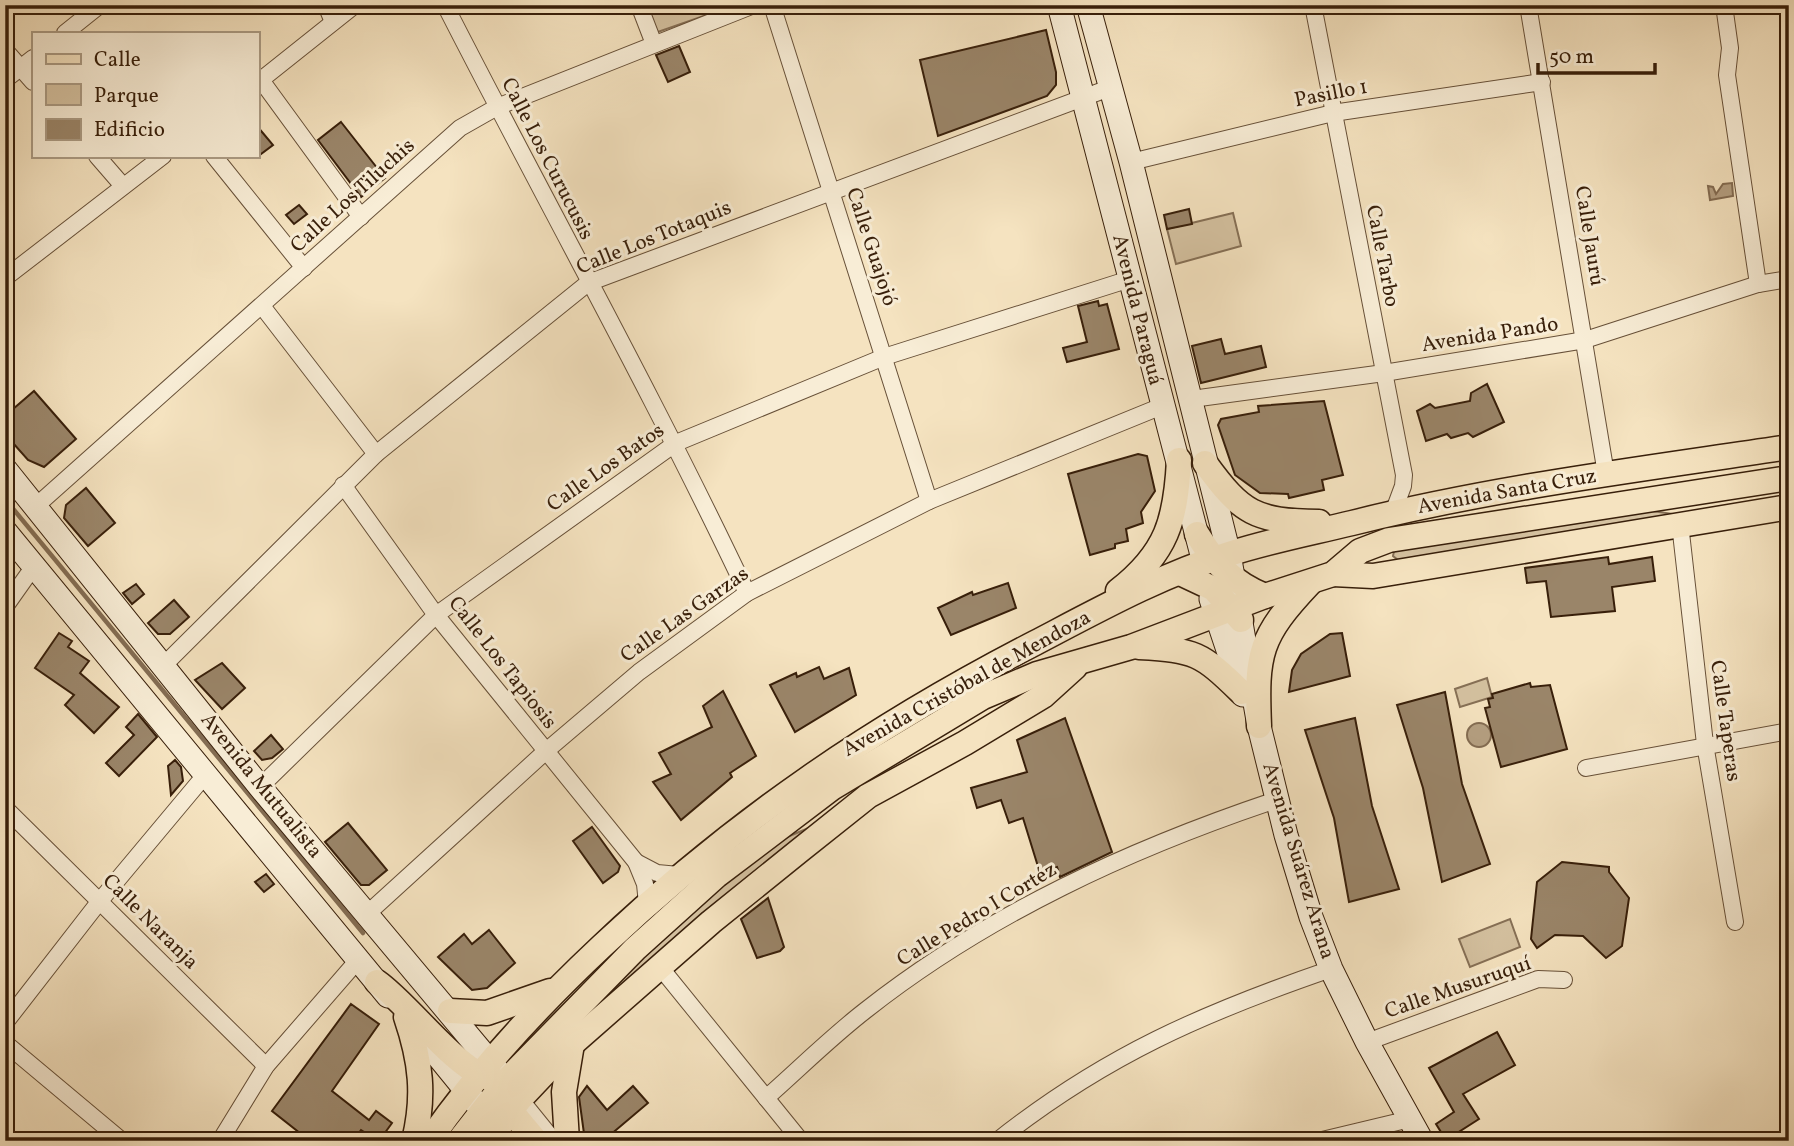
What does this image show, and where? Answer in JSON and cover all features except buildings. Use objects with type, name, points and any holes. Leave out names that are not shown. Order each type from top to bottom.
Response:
[{"type":"main road","name":"Avenida Paraguá","points":[[1059,5],[1197,534]]},
{"type":"main road","name":"Avenida Paraguá","points":[[1088,5],[1192,399],[1206,463],[1213,566]]},
{"type":"main road","name":"Avenida Santa Cruz","points":[[1213,566],[1351,523],[1393,513],[1606,474],[1789,447]]},
{"type":"main road","points":[[1084,617],[1134,579],[1156,555],[1177,505],[1179,460]]},
{"type":"main road","points":[[1206,463],[1230,497],[1251,513],[1296,522],[1351,523]]},
{"type":"main road","name":"Avenida Mutualista","points":[[5,470],[261,787],[450,1011],[489,1102]]},
{"type":"main road","name":"Avenida Santa Cruz","points":[[1323,578],[1360,551],[1390,540],[1789,478]]},
{"type":"main road","points":[[1637,500],[1780,508]]},
{"type":"main road","name":"Avenida Santa Cruz","points":[[1232,613],[1265,596],[1323,578],[1373,576],[1780,508]]},
{"type":"main road","name":"Avenida Mutualista","points":[[5,531],[406,1017],[489,1102]]},
{"type":"main road","points":[[1197,534],[1232,613]]},
{"type":"main road","points":[[1213,566],[1265,596]]},
{"type":"main road","name":"Avenida Cristóbal de Mendoza","points":[[489,1102],[557,988],[679,875],[772,802],[873,733],[1084,617],[1180,573],[1213,566]]},
{"type":"main road","points":[[1259,726],[1257,673],[1270,631],[1323,578]]},
{"type":"main road","points":[[1232,613],[1234,580]]},
{"type":"main road","name":"Avenida Cristóbal de Mendoza","points":[[458,1141],[489,1102],[635,949],[716,876],[832,788],[983,697],[1037,674],[1079,664],[1232,613]]},
{"type":"main road","name":"Avenida Suárez Arana","points":[[1232,613],[1241,692],[1259,726]]},
{"type":"main road","name":"Avenida Suárez Arana","points":[[1232,613],[1276,800],[1311,917],[1331,969],[1367,1042],[1422,1141]]},
{"type":"main road","points":[[1132,647],[1190,651],[1208,660],[1241,692]]},
{"type":"main road","name":"Avenida Cristóbal de Mendoza","points":[[429,1141],[554,1062],[711,922],[868,796],[965,743],[1043,696],[1079,664]]},
{"type":"main road","points":[[783,824],[868,796]]},
{"type":"main road","points":[[377,982],[397,983],[402,978],[408,960]]},
{"type":"main road","points":[[377,982],[394,994],[489,1102],[536,1141]]},
{"type":"main road","points":[[450,1011],[487,1013],[557,988]]},
{"type":"main road","points":[[406,1017],[418,1052],[422,1078],[414,1141]]},
{"type":"main road","points":[[567,1141],[564,1092],[572,1044]]},
{"type":"street","points":[[66,32],[100,5]]},
{"type":"street","points":[[326,5],[333,22]]},
{"type":"street","points":[[355,5],[259,81],[361,217]]},
{"type":"street","name":"Calle Los Curucusis","points":[[445,5],[588,283],[676,443],[747,593]]},
{"type":"street","points":[[639,5],[654,44]]},
{"type":"street","name":"Calle Los Tiluchis","points":[[35,507],[460,128],[497,107],[654,44],[727,10],[754,5]]},
{"type":"street","name":"Calle Guajojó","points":[[772,5],[929,501]]},
{"type":"street","name":"Calle Tarbo","points":[[1313,5],[1404,475],[1393,513]]},
{"type":"street","name":"Calle Jaurú","points":[[1528,5],[1606,474]]},
{"type":"street","points":[[1724,5],[1730,48],[1727,75],[1758,284]]},
{"type":"street","points":[[5,50],[27,63],[5,80]]},
{"type":"street","name":"Pasillo 1","points":[[1131,162],[1333,113],[1542,82]]},
{"type":"street","name":"Calle Los Totaquis","points":[[164,665],[376,454],[588,283],[1111,87]]},
{"type":"street","points":[[99,158],[123,186]]},
{"type":"street","points":[[5,278],[160,158]]},
{"type":"street","points":[[216,158],[304,268]]},
{"type":"street","name":"Calle Los Batos","points":[[261,787],[436,615],[676,443],[884,357],[1129,279]]},
{"type":"street","name":"Avenida Pando","points":[[1192,399],[1384,373],[1585,340],[1758,284],[1789,279]]},
{"type":"street","points":[[262,306],[376,454]]},
{"type":"street","name":"Calle Las Garzas","points":[[367,914],[546,751],[639,672],[747,593],[929,501],[1162,406]]},
{"type":"street","name":"Calle Los Tapiosis","points":[[343,485],[436,615],[636,862],[645,884],[647,904]]},
{"type":"street","name":"Calle Taperas","points":[[1680,524],[1705,744],[1735,922]]},
{"type":"street","points":[[5,607],[34,566]]},
{"type":"street","points":[[1586,768],[1705,744],[1789,731]]},
{"type":"street","points":[[5,1023],[99,902],[206,774]]},
{"type":"street","name":"Calle Pedro I Cortéz","points":[[766,1098],[866,1010],[1014,912],[1103,866],[1188,830],[1276,800]]},
{"type":"street","name":"Calle Naranja","points":[[5,808],[266,1066]]},
{"type":"street","points":[[636,862],[657,873],[679,875]]},
{"type":"street","points":[[219,1141],[266,1066],[358,960]]},
{"type":"street","points":[[660,967],[801,1141]]},
{"type":"street","points":[[996,1141],[1065,1090],[1129,1051],[1241,1001],[1331,969]]},
{"type":"street","name":"Calle Musuruquí","points":[[1367,1042],[1538,979],[1564,980]]},
{"type":"street","points":[[5,1043],[122,1141]]},
{"type":"street","points":[[489,1102],[554,1141]]},
{"type":"street","points":[[1318,1141],[1410,1119]]},
{"type":"green space","points":[[644,5],[719,5],[721,10],[655,33]]},
{"type":"green space","points":[[1233,213],[1241,246],[1176,264],[1167,229]]},
{"type":"green space","points":[[1639,509],[1686,516],[1398,560],[1393,556],[1394,551]]},
{"type":"green space","points":[[1487,678],[1492,697],[1460,707],[1455,689]]},
{"type":"green space","points":[[823,822],[592,1013],[629,963],[718,884],[780,840]]},
{"type":"green space","points":[[1510,919],[1520,947],[1470,967],[1459,939]]},
{"type":"shaded area","points":[[1732,183],[1733,196],[1710,200],[1708,186],[1713,187],[1716,194],[1723,184]]},
{"type":"shaded area","points":[[1479,723],[1488,726],[1491,735],[1488,744],[1479,747],[1470,744],[1467,735],[1470,726]]},
{"type":"waterway","points":[[5,499],[363,933]]}]
